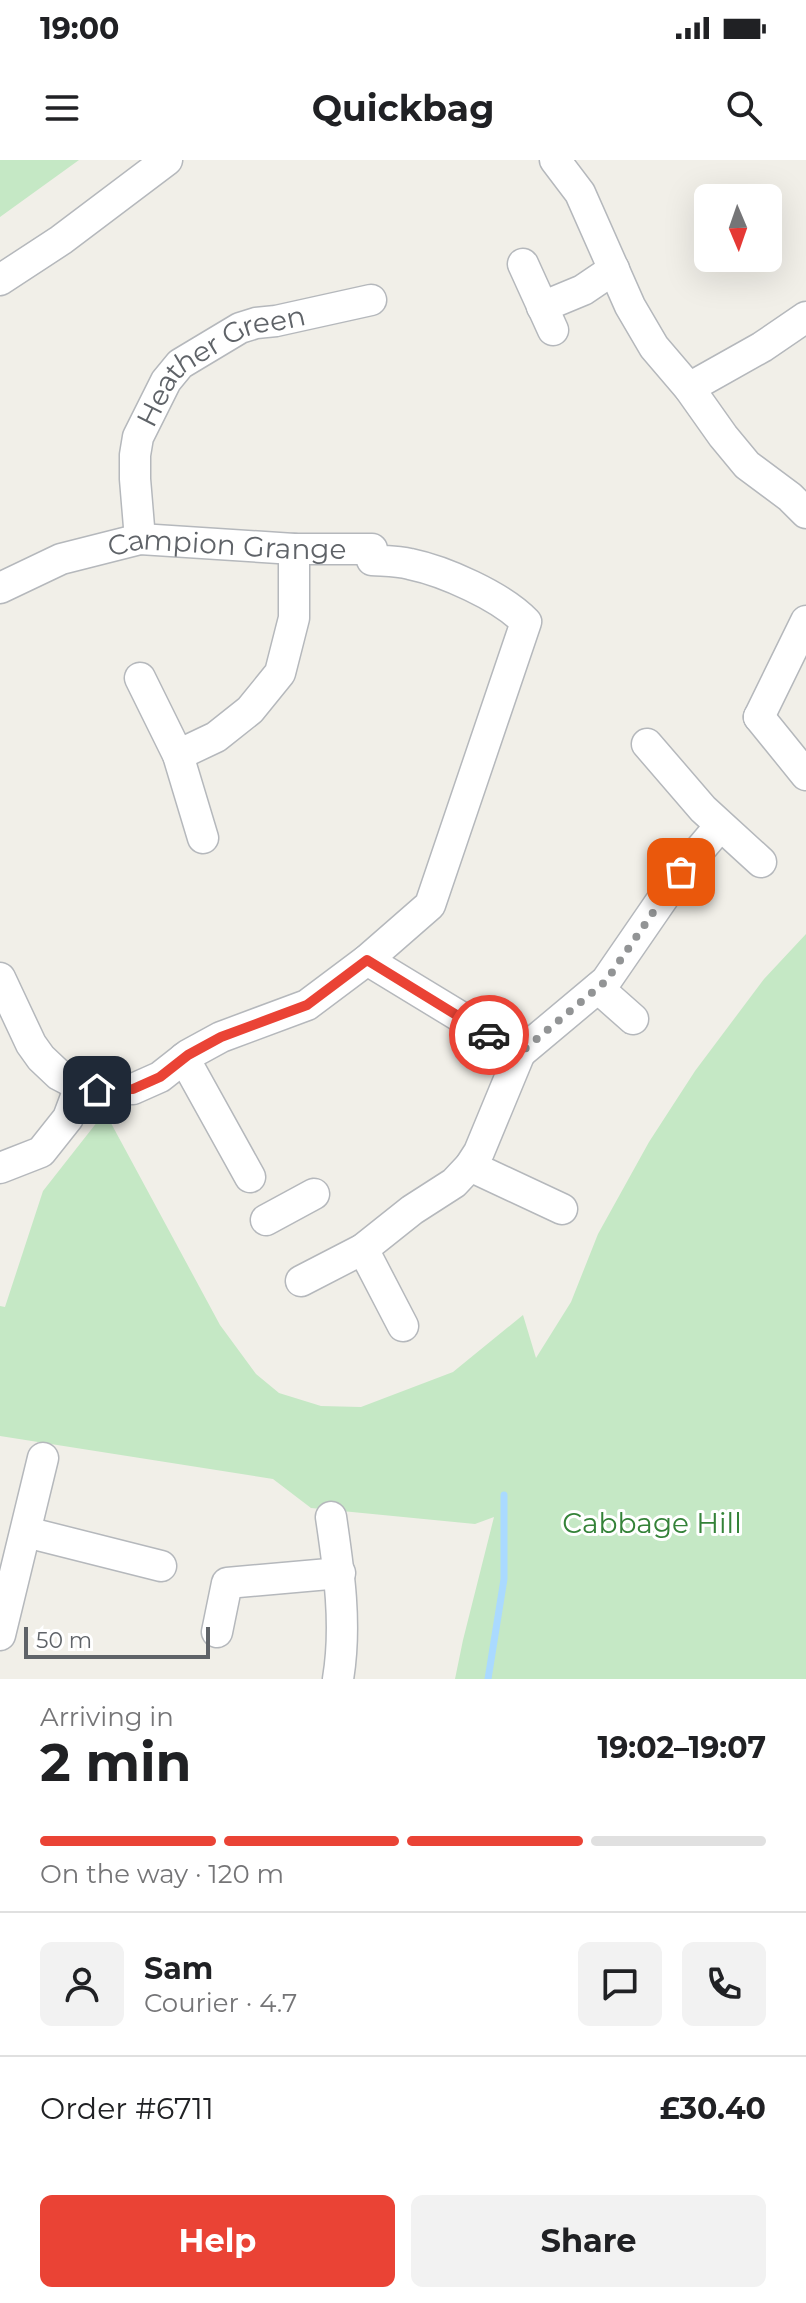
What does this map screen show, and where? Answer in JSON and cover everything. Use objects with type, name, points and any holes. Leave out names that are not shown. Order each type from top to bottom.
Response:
[{"type":"street","points":[[0,280],[73,231],[167,160]]},
{"type":"street","points":[[555,160],[580,193],[630,306],[654,347],[747,465],[806,513]]},
{"type":"street","points":[[523,264],[548,319],[614,269]]},
{"type":"street","name":"Heather Green","points":[[140,539],[135,479],[138,437],[166,381],[180,364],[240,328],[371,300]]},
{"type":"street","points":[[689,388],[762,347],[806,317]]},
{"type":"street","name":"Campion Grange","points":[[0,588],[61,559],[140,539],[294,549],[372,549],[372,560],[408,563],[451,576],[526,622],[430,905],[367,960]]},
{"type":"street","points":[[178,755],[216,737],[250,710],[280,673],[294,618],[294,549]]},
{"type":"street","points":[[806,621],[754,719],[806,775]]},
{"type":"street","points":[[140,678],[178,755],[203,838]]},
{"type":"street","points":[[647,744],[720,826],[761,862]]},
{"type":"street","points":[[301,1281],[363,1249],[412,1210],[454,1183],[470,1166],[479,1152],[520,1053],[606,981],[681,872],[720,826]]},
{"type":"street","points":[[0,978],[31,1044],[41,1058],[59,1075],[80,1086],[111,1091],[133,1089],[160,1077],[184,1058],[221,1037],[307,1005],[367,960],[520,1053]]},
{"type":"street","points":[[598,988],[633,1019]]},
{"type":"street","points":[[184,1058],[250,1177]]},
{"type":"street","points":[[0,1168],[41,1152],[68,1118],[80,1086]]},
{"type":"street","points":[[470,1166],[562,1209]]},
{"type":"street","points":[[266,1220],[314,1194]]},
{"type":"street","points":[[363,1249],[403,1326]]},
{"type":"street","points":[[0,1635],[43,1458]]},
{"type":"street","points":[[331,1517],[340,1573],[342,1622],[338,1679]]},
{"type":"street","points":[[26,1532],[161,1566]]},
{"type":"street","points":[[217,1632],[227,1583],[340,1573]]},
{"type":"green space","points":[[0,160],[79,160],[0,217]]},
{"type":"green space","name":"Cabbage Hill","points":[[806,934],[806,1679],[455,1679],[494,1517],[475,1524],[311,1508],[273,1479],[0,1436],[0,1306],[5,1307],[43,1191],[105,1112],[220,1325],[256,1374],[279,1393],[321,1406],[361,1407],[453,1372],[523,1315],[536,1358],[571,1302],[598,1234],[649,1142],[695,1071],[764,979]]},
{"type":"waterway","points":[[488,1679],[504,1579],[504,1495]]},
{"type":"way so far","points":[[489,1035],[520,1053],[606,981],[681,872]]},
{"type":"route","points":[[97,1090],[133,1089],[160,1077],[188,1055],[221,1037],[307,1005],[367,960],[489,1035]]}]
